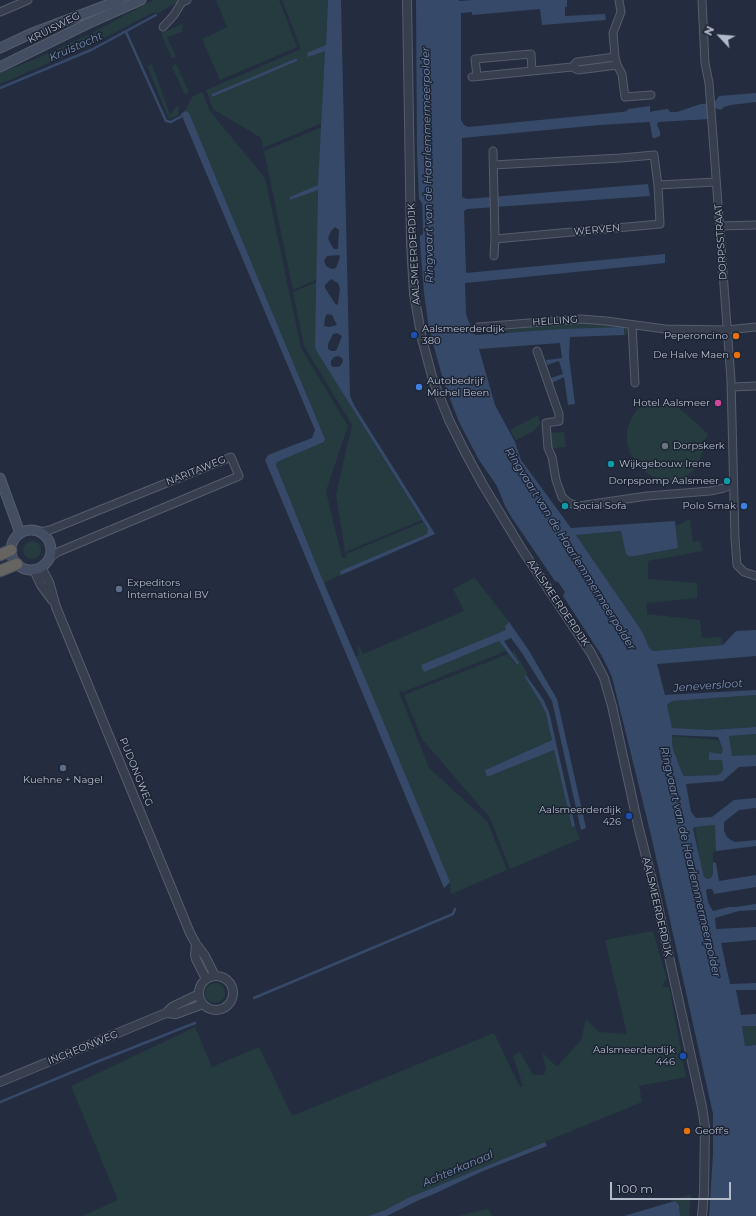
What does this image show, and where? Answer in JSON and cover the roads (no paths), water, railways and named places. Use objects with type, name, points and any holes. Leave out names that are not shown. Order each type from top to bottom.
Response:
[{"type":"highway","points":[[0,555],[11,550]]},
{"type":"highway","points":[[0,571],[17,564]]},
{"type":"main road","name":"KRUISWEG","points":[[0,48],[30,34],[120,0]]},
{"type":"main road","name":"KRUISWEG","points":[[0,67],[87,24],[141,0]]},
{"type":"main road","points":[[0,478],[24,532]]},
{"type":"main road","points":[[34,530],[40,532],[49,540],[51,546],[50,558],[38,569],[28,570],[22,568],[14,560],[11,550],[12,543],[24,532],[34,530]]},
{"type":"street","points":[[0,12],[28,0]]},
{"type":"street","points":[[163,27],[174,15],[182,2],[187,0]]},
{"type":"street","name":"AALSMEERDERDIJK","points":[[407,0],[411,243],[414,294],[422,339],[433,380],[449,420],[465,452],[523,551],[592,653],[604,678],[612,706],[638,825],[654,888],[702,1107],[705,1127],[704,1193],[702,1216]]},
{"type":"street","points":[[619,0],[621,12],[613,33],[615,57],[622,74],[625,97],[651,95]]},
{"type":"street","name":"DORPSSTRAAT","points":[[702,0],[705,63],[709,83],[732,387],[735,539],[737,565],[744,572],[756,576]]},
{"type":"street","points":[[532,71],[531,54],[475,59],[475,77],[572,67],[578,70],[617,65]]},
{"type":"street","points":[[572,67],[577,62],[615,57]]},
{"type":"street","points":[[493,151],[494,256]]},
{"type":"street","name":"WERVEN","points":[[493,164],[622,158],[654,155],[658,185],[660,224],[495,239]]},
{"type":"street","points":[[658,185],[716,182]]},
{"type":"street","points":[[720,226],[756,225]]},
{"type":"street","name":"HELLING","points":[[478,327],[581,319],[665,329],[727,330],[756,328]]},
{"type":"street","points":[[632,325],[635,383]]},
{"type":"street","points":[[537,351],[559,414],[559,421],[546,423],[548,448],[552,457],[556,480],[562,497],[569,503],[579,506],[647,496],[710,491],[734,484]]},
{"type":"street","points":[[732,387],[756,386]]},
{"type":"street","name":"NARITAWEG","points":[[40,532],[50,530],[231,457],[239,476],[58,552],[50,558]]},
{"type":"street","name":"PUDONGWEG","points":[[38,569],[41,585],[56,607],[196,944],[205,956],[215,976]]},
{"type":"street","name":"PUDONGWEG","points":[[196,944],[196,959],[206,979]]},
{"type":"street","points":[[215,976],[224,978],[231,985],[233,996],[228,1006],[223,1009],[212,1010],[203,1004],[199,994],[202,983],[206,979],[215,976]]},
{"type":"street","name":"INCHEONWEG","points":[[0,1082],[166,1013],[172,1007],[199,994]]},
{"type":"street","name":"INCHEONWEG","points":[[166,1013],[176,1014],[203,1004]]},
{"type":"water","points":[[328,0],[341,0],[350,396],[354,405],[435,534],[341,575],[340,571],[425,535],[428,529],[315,347],[318,190],[290,200],[290,197],[318,185],[325,51],[308,57],[307,53],[326,45]],"holes":[[[335,227],[339,230],[338,249],[334,249],[328,238],[331,231]],[[339,255],[340,257],[336,268],[331,269],[326,266],[324,261],[327,256]],[[331,279],[338,283],[340,288],[338,304],[336,305],[325,288],[325,285]],[[327,314],[332,315],[337,325],[329,327],[324,326]],[[337,333],[342,336],[335,351],[328,349],[328,344],[333,334]],[[338,356],[342,358],[343,361],[338,367],[331,366],[331,361],[334,357]]]},
{"type":"water","name":"Ringvaart van de Haarlemmermeerpolder","points":[[416,0],[567,0],[565,16],[605,14],[606,20],[542,25],[540,9],[472,15],[472,12],[461,13],[461,120],[464,125],[468,127],[622,112],[627,111],[628,109],[650,106],[650,112],[668,109],[670,112],[677,112],[701,104],[714,103],[719,96],[756,93],[756,102],[731,105],[724,107],[721,110],[715,108],[708,109],[709,119],[658,122],[657,125],[660,131],[660,136],[655,138],[652,136],[649,122],[462,138],[462,197],[467,199],[648,184],[650,196],[467,209],[464,211],[466,273],[665,254],[665,263],[465,283],[466,314],[473,333],[476,335],[561,329],[624,327],[624,335],[570,337],[569,357],[575,404],[568,405],[564,377],[552,383],[551,378],[563,374],[559,361],[547,365],[546,360],[562,358],[560,343],[479,349],[495,405],[515,442],[521,460],[571,528],[675,521],[678,548],[634,556],[629,556],[626,554],[621,531],[576,535],[637,624],[644,635],[649,648],[653,651],[723,645],[736,631],[756,630],[756,656],[657,664],[665,695],[756,690],[756,695],[672,701],[667,705],[672,728],[710,730],[756,727],[756,734],[729,736],[732,756],[756,755],[756,766],[739,767],[723,781],[686,784],[691,812],[696,818],[712,817],[734,800],[756,798],[756,808],[739,810],[724,822],[724,831],[727,837],[735,842],[756,840],[756,846],[716,851],[715,825],[695,827],[693,829],[704,877],[708,879],[711,878],[713,873],[713,862],[716,863],[719,881],[756,875],[756,887],[714,894],[712,889],[707,889],[706,891],[708,902],[713,911],[729,907],[756,904],[756,910],[739,911],[715,918],[716,929],[756,927],[756,940],[721,943],[730,984],[756,983],[756,990],[736,990],[741,1015],[756,1014],[756,1026],[742,1026],[745,1046],[756,1045],[756,1216],[709,1216],[713,1154],[713,1114],[651,835],[612,677],[602,656],[563,596],[565,592],[558,582],[555,581],[505,506],[497,486],[479,460],[459,422],[444,383],[429,329],[424,293],[420,240],[420,236],[423,234],[422,203],[419,199],[417,153]],"holes":[[[672,735],[718,737],[723,750],[721,754],[709,752],[709,760],[722,760],[723,770],[721,773],[718,775],[684,776],[673,749]]]},
{"type":"water","points":[[185,111],[189,113],[325,439],[324,442],[277,462],[276,465],[321,576],[450,882],[444,888],[265,460],[268,455],[312,438],[315,430],[181,114]]},
{"type":"water","points":[[509,622],[528,649],[557,699],[586,828],[581,830],[552,701],[511,638],[504,641],[519,663],[517,665],[499,641],[424,672],[421,665],[506,630],[505,626]]},
{"type":"water","points":[[526,675],[543,699],[549,712],[575,826],[572,827],[554,750],[487,777],[485,770],[552,740],[546,714],[524,676]]},
{"type":"water","points":[[545,1142],[547,1146],[483,1171],[387,1216],[368,1216],[383,1211],[408,1198]]},
{"type":"water","points":[[675,1201],[679,1205],[680,1216],[624,1216]]},
{"type":"waterway","name":"Kruistocht","points":[[0,88],[91,50],[156,15]]},
{"type":"waterway","points":[[126,32],[166,121],[171,122],[182,116]]},
{"type":"waterway","points":[[213,95],[296,60]]},
{"type":"waterway","points":[[254,998],[453,914],[455,909]]},
{"type":"waterway","points":[[0,1102],[195,1023]]},
{"type":"place","name":"Aalsmeerderdijk 380","points":[[414,335]]},
{"type":"place","name":"Peperoncino","points":[[736,336]]},
{"type":"place","name":"De Halve Maen","points":[[737,355]]},
{"type":"place","name":"Autobedrijf Michel Been","points":[[419,387]]},
{"type":"place","name":"Hotel Aalsmeer","points":[[718,403]]},
{"type":"place","name":"Dorpskerk","points":[[665,446]]},
{"type":"place","name":"Wijkgebouw Irene","points":[[611,464]]},
{"type":"place","name":"Dorpspomp Aalsmeer","points":[[727,481]]},
{"type":"place","name":"Social Sofa","points":[[565,506]]},
{"type":"place","name":"Polo Smak","points":[[744,506]]},
{"type":"place","name":"Expeditors International BV","points":[[119,589]]},
{"type":"place","name":"Kuehne + Nagel","points":[[63,768]]},
{"type":"place","name":"Aalsmeerderdijk 426","points":[[629,816]]},
{"type":"place","name":"Aalsmeerderdijk 446","points":[[683,1056]]},
{"type":"place","name":"Geoff's","points":[[687,1131]]},
{"type":"water label","name":"Jeneversloot","points":[[708,686]]},
{"type":"water label","name":"Achterkanaal","points":[[458,1169]]}]
